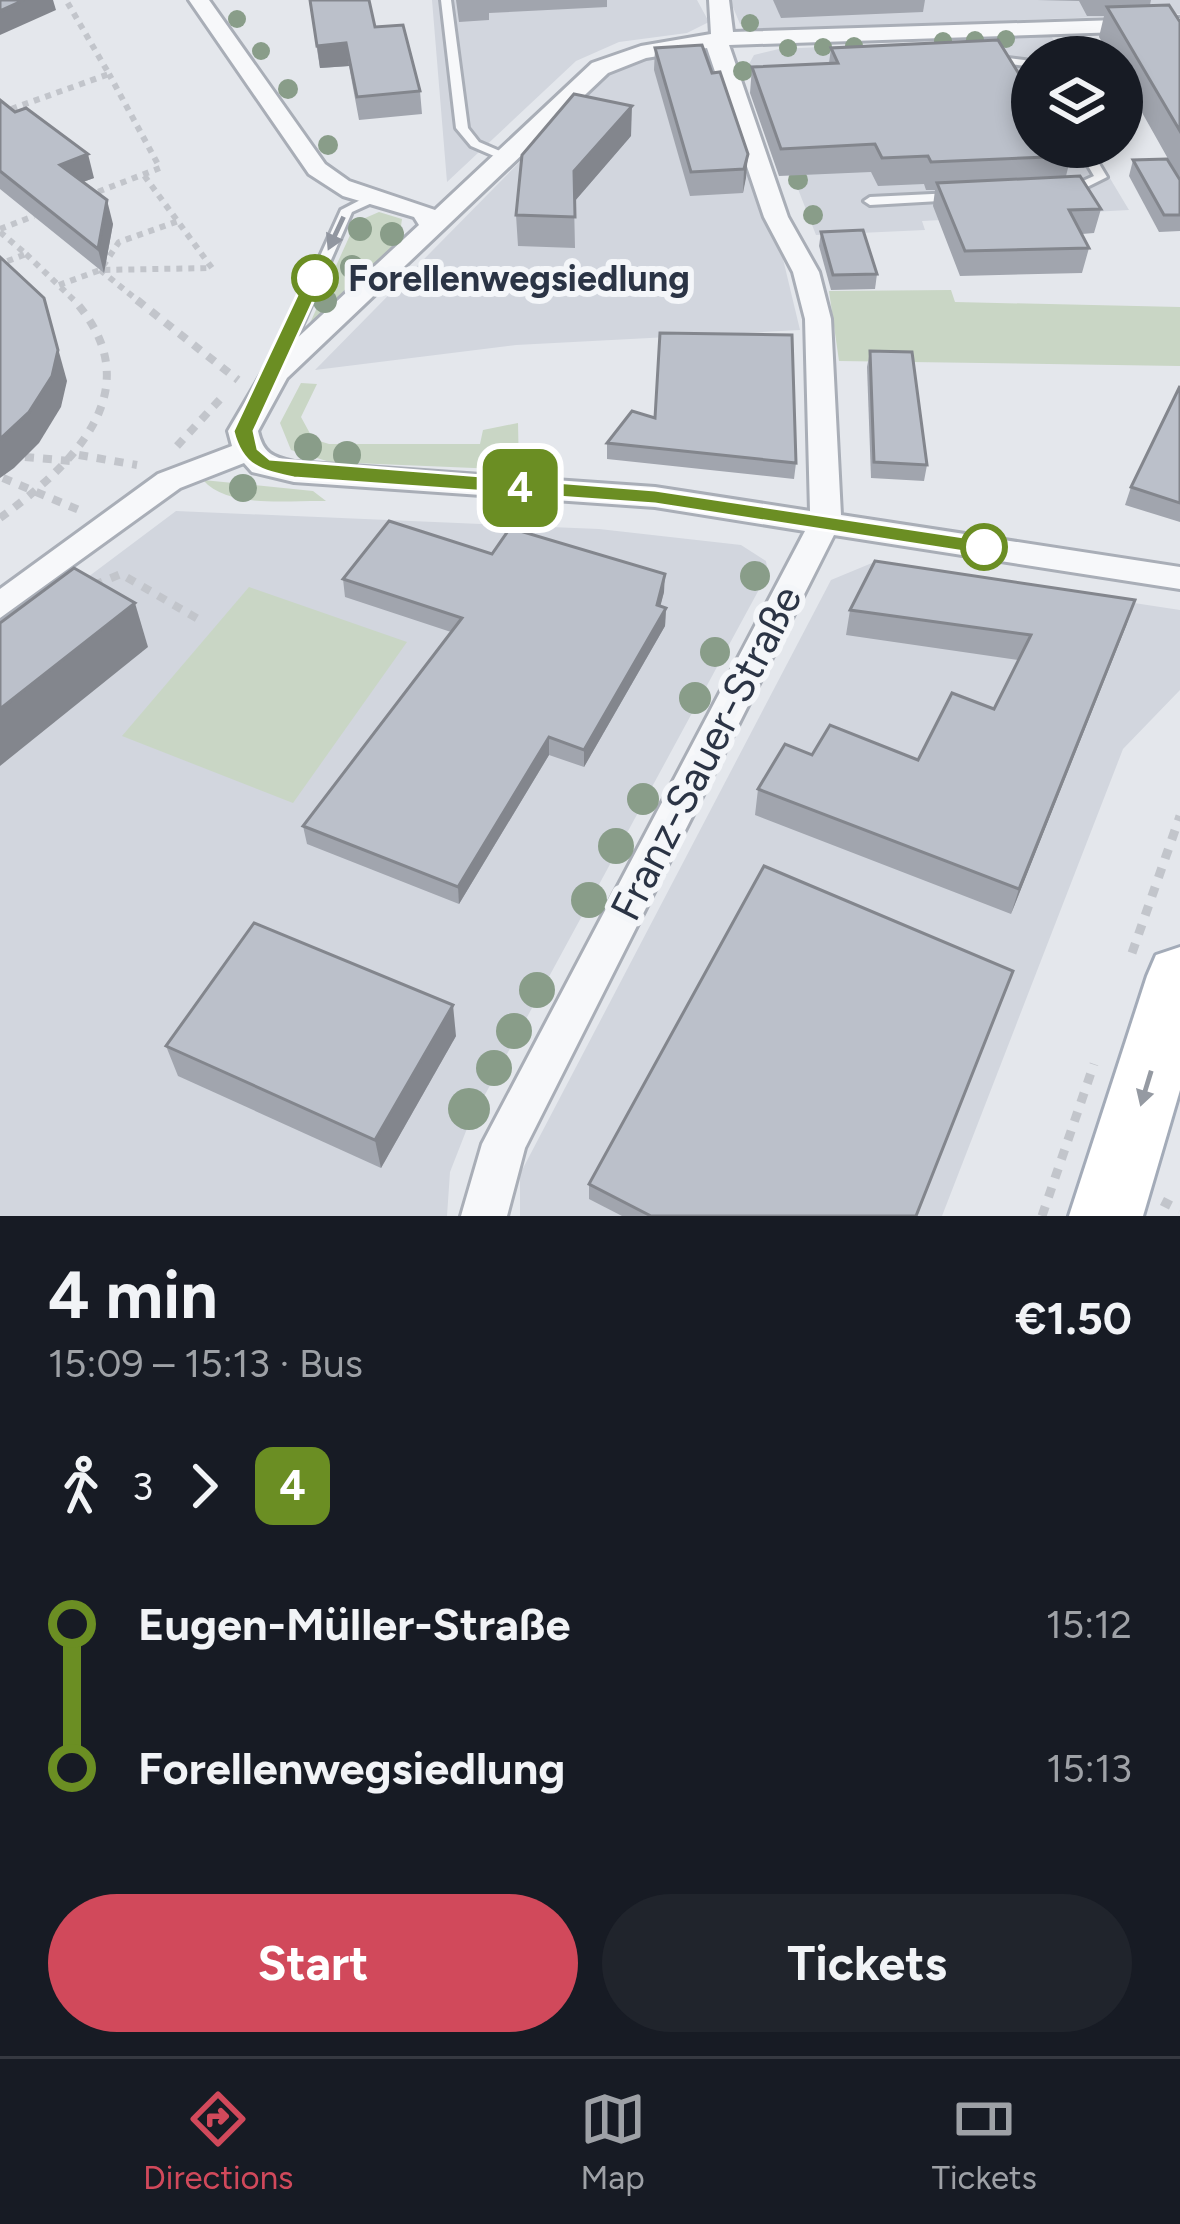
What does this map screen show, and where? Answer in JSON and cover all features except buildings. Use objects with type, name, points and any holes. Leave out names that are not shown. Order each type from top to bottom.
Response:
[{"type":"main road","points":[[1106,1216],[1180,976]]},
{"type":"street","points":[[199,0],[326,178],[370,199],[392,199],[424,212],[431,227]]},
{"type":"street","name":"Franz-Sauer-Straße","points":[[484,1216],[504,1144],[826,520],[818,319],[806,272],[776,217],[716,51],[721,39],[719,0]]},
{"type":"street","points":[[1180,24],[721,39],[641,52],[600,68],[275,374],[243,431],[248,451],[262,465],[294,472],[655,497],[1180,578]]},
{"type":"street","points":[[0,606],[111,524],[163,474],[248,451]]},
{"type":"lane","points":[[446,0],[462,128],[476,144],[505,157]]},
{"type":"lane","points":[[904,33],[916,56]]},
{"type":"lane","points":[[978,59],[1011,62]]},
{"type":"lane","points":[[1052,193],[1074,192],[1101,177],[1096,168]]},
{"type":"lane","points":[[871,201],[961,197]]},
{"type":"lane","points":[[275,374],[347,210],[370,199]]},
{"type":"path","points":[[66,0],[160,168],[80,199]]},
{"type":"path","points":[[0,112],[109,74]]},
{"type":"path","points":[[59,285],[100,270],[212,268],[181,220],[143,175]]},
{"type":"path","points":[[0,518],[75,458],[106,394],[107,359],[95,328],[59,285],[0,230],[34,216]]},
{"type":"path","points":[[100,270],[119,242],[181,220]]},
{"type":"path","points":[[0,264],[26,254]]},
{"type":"path","points":[[25,457],[75,458],[163,474],[239,378],[100,270]]},
{"type":"path","points":[[3,478],[111,524]]},
{"type":"path","points":[[86,588],[121,574],[198,619]]},
{"type":"shaded area","points":[[432,0],[697,0],[709,22],[687,33],[619,42],[576,61],[447,182]]},
{"type":"shaded area","points":[[730,0],[1180,0],[1180,14],[762,30],[740,24]]},
{"type":"shaded area","points":[[1011,38],[1011,168],[1104,168],[1129,210],[922,221],[925,230],[816,235],[749,64],[754,55],[779,49]]},
{"type":"shaded area","points":[[705,49],[756,195],[778,238],[800,330],[516,345],[315,370],[605,75],[647,58]]},
{"type":"shaded area","points":[[176,511],[599,529],[741,545],[766,561],[768,573],[468,1126],[450,1172],[447,1216],[0,1216],[0,643]]},
{"type":"shaded area","points":[[872,563],[1180,610],[1180,690],[1123,749],[942,1216],[520,1216],[520,1174],[831,580]]},
{"type":"green space","points":[[379,212],[402,219],[399,241],[310,323],[356,222]]},
{"type":"green space","points":[[951,290],[955,302],[1180,307],[1180,366],[839,361],[829,291]]},
{"type":"green space","points":[[301,383],[317,384],[301,417],[313,439],[329,444],[480,444],[483,430],[518,423],[519,470],[330,462],[291,450],[280,423]]},
{"type":"green space","points":[[203,480],[313,491],[326,501],[243,499]]},
{"type":"green space","points":[[249,587],[407,642],[293,803],[122,736]]},
{"type":"bus line","name":"4","points":[[315,278],[275,374],[243,431],[248,451],[262,465],[294,472],[655,497],[984,547]]},
{"type":"place","name":"Forellenwegsiedlung","points":[[315,278]]}]
